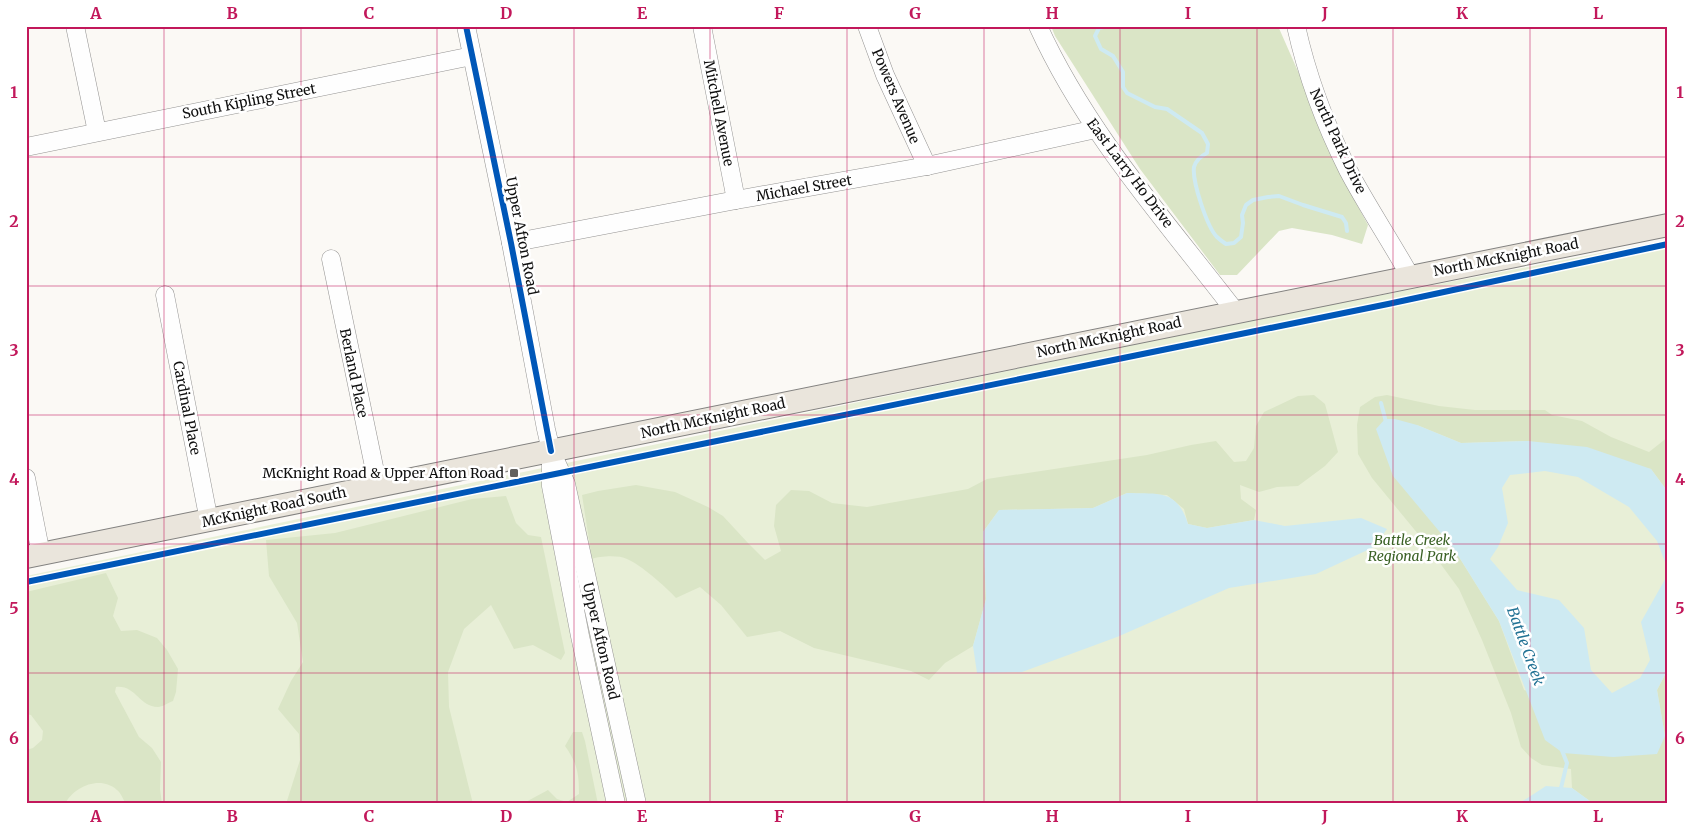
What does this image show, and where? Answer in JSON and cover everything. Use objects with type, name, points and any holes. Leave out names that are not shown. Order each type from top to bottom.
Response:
[{"type":"main road","name":"North McKnight Road","points":[[551,451],[1235,311],[1668,225]]},
{"type":"main road","name":"McKnight Road South","points":[[34,556],[551,451]]},
{"type":"street","points":[[75,26],[97,132]]},
{"type":"street","name":"Upper Afton Road","points":[[466,26],[511,243],[551,451],[551,486],[582,646],[616,804]]},
{"type":"street","name":"Mitchell Avenue","points":[[702,26],[736,200]]},
{"type":"street","name":"Powers Avenue","points":[[868,26],[885,75],[927,166]]},
{"type":"street","name":"East Larry Ho Drive","points":[[1038,26],[1068,84],[1096,129],[1127,173],[1235,311]]},
{"type":"street","name":"North Park Drive","points":[[1296,26],[1306,69],[1315,96],[1335,142],[1348,170],[1410,276]]},
{"type":"street","name":"South Kipling Street","points":[[26,147],[472,56]]},
{"type":"street","name":"Michael Street","points":[[511,243],[927,166],[1096,129]]},
{"type":"street","name":"Berland Place","points":[[331,259],[378,486]]},
{"type":"street","name":"Cardinal Place","points":[[165,295],[209,521]]},
{"type":"street","name":"Upper Afton Road","points":[[551,451],[566,484],[637,804]]},
{"type":"street","points":[[26,478],[34,556]]},
{"type":"green space","points":[[1051,26],[1278,26],[1356,203],[1368,225],[1362,244],[1332,235],[1292,228],[1279,231],[1237,275],[1220,275],[1140,169],[1055,36]]},
{"type":"green space","name":"Battle Creek Regional Park","points":[[1668,240],[1668,804],[26,804],[26,576],[1246,321]]},
{"type":"green space","points":[[1314,395],[1325,404],[1338,452],[1325,466],[1298,486],[1277,487],[1259,492],[1240,485],[1241,499],[1256,510],[1254,520],[1207,528],[1188,524],[1184,509],[1167,495],[1127,493],[1093,508],[999,510],[983,532],[986,599],[973,646],[945,663],[929,680],[911,671],[814,648],[780,631],[747,637],[721,605],[700,587],[676,598],[660,582],[627,559],[610,556],[592,559],[582,495],[598,491],[636,485],[675,492],[723,516],[765,560],[781,551],[774,526],[776,505],[791,490],[809,491],[832,503],[867,507],[968,489],[987,479],[1147,455],[1216,441],[1234,462],[1246,461],[1254,448],[1256,426],[1264,412],[1298,396]]},
{"type":"green space","points":[[1387,395],[1439,406],[1475,410],[1545,410],[1552,415],[1582,421],[1611,437],[1649,452],[1668,437],[1668,492],[1651,469],[1528,441],[1461,443],[1417,425],[1454,549],[1499,621],[1524,690],[1665,736],[1657,690],[1668,669],[1668,804],[1594,804],[1572,788],[1571,769],[1542,765],[1531,758],[1521,747],[1511,713],[1459,589],[1423,540],[1372,478],[1358,454],[1357,425],[1360,407],[1375,397]]},
{"type":"green space","points":[[506,496],[516,523],[528,535],[541,537],[565,653],[561,660],[533,645],[514,649],[491,605],[464,629],[448,672],[449,707],[473,804],[286,804],[300,760],[299,734],[278,709],[291,681],[303,662],[297,623],[269,576],[266,540],[335,533],[472,499]]},
{"type":"green space","points":[[106,573],[118,598],[113,616],[121,631],[137,630],[157,638],[167,650],[178,669],[176,692],[173,701],[161,706],[146,704],[133,692],[123,687],[116,687],[115,692],[139,737],[152,748],[161,762],[160,789],[162,804],[126,804],[117,790],[103,783],[96,783],[75,792],[65,804],[26,804],[26,750],[33,748],[42,740],[43,731],[31,715],[26,714],[26,592]]},
{"type":"green space","points":[[573,732],[582,732],[598,804],[522,804],[548,790],[557,799],[567,802],[579,794],[576,768],[565,746]]},
{"type":"water","points":[[1385,419],[1395,419],[1417,425],[1461,443],[1528,441],[1587,447],[1651,469],[1668,492],[1668,570],[1657,541],[1629,507],[1578,477],[1545,471],[1510,475],[1502,488],[1508,523],[1498,547],[1490,559],[1517,590],[1559,600],[1584,628],[1591,670],[1612,693],[1640,678],[1650,660],[1641,622],[1668,574],[1668,669],[1657,690],[1665,736],[1657,754],[1613,757],[1563,753],[1545,740],[1499,621],[1454,549],[1393,476],[1376,429]]},
{"type":"water","points":[[1127,493],[1157,494],[1172,499],[1178,505],[1188,524],[1207,528],[1254,520],[1285,526],[1361,518],[1387,529],[1374,547],[1316,574],[1229,588],[1117,637],[1022,672],[977,673],[973,646],[986,599],[983,532],[999,510],[1093,508]]},
{"type":"water","points":[[1546,786],[1572,788],[1594,804],[1518,804]]},
{"type":"waterway","name":"Battle Creek","points":[[1109,26],[1099,28],[1095,36],[1101,49],[1113,56],[1123,72],[1123,87],[1127,93],[1155,107],[1167,109],[1202,133],[1208,144],[1207,153],[1199,158],[1194,167],[1194,174],[1205,214],[1213,232],[1219,239],[1226,244],[1234,243],[1241,237],[1242,215],[1246,205],[1253,200],[1279,196],[1342,217],[1346,223],[1347,231]]},
{"type":"waterway","name":"Battle Creek","points":[[1381,403],[1386,422]]},
{"type":"waterway","name":"Battle Creek","points":[[1560,792],[1567,763],[1561,748]]},
{"type":"cycle path","points":[[466,26],[511,243],[551,451]]},
{"type":"cycle path","points":[[26,582],[1388,304],[1668,244]]},
{"type":"place","name":"McKnight Road & Upper Afton Road","points":[[514,473]]}]
